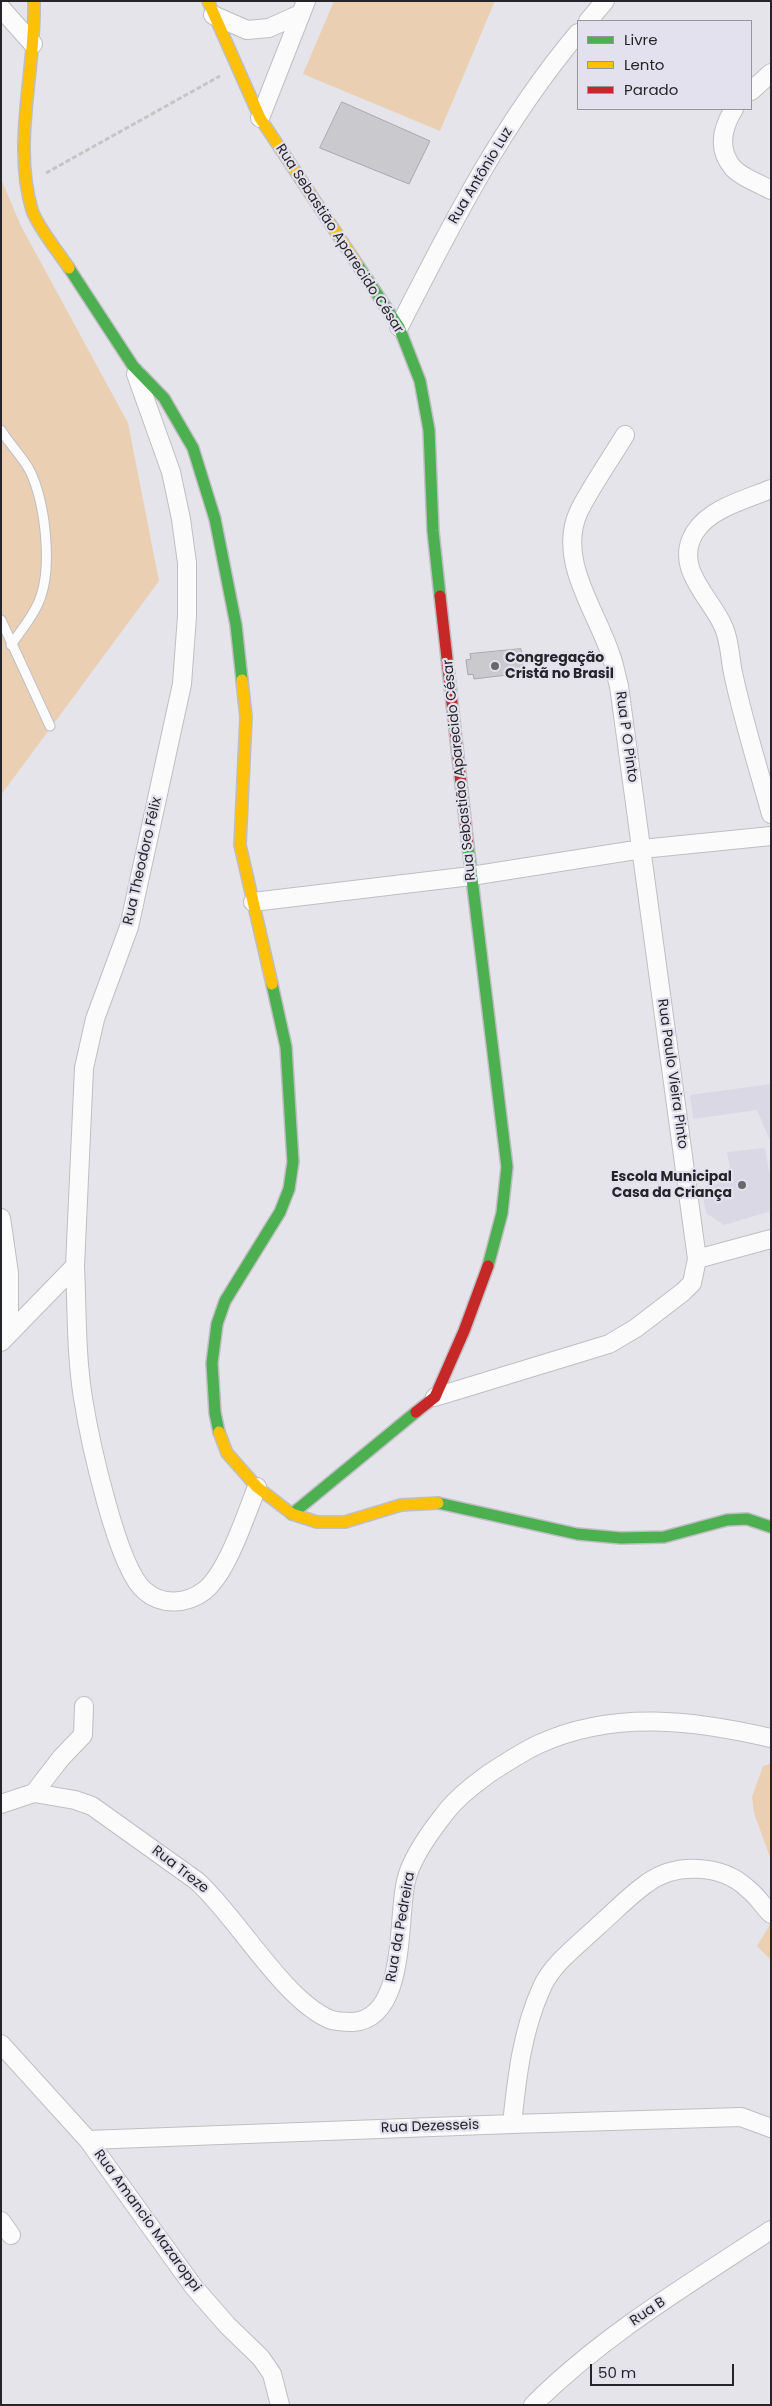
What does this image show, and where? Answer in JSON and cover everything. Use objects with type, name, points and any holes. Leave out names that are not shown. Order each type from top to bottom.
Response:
[{"type":"street","points":[[34,1],[26,156],[26,184],[34,212],[133,366],[164,398],[177,417],[193,448],[215,519],[236,625],[246,717],[240,845],[286,1047],[293,1162],[290,1189],[280,1212],[225,1301],[217,1324],[212,1363],[215,1413],[220,1436],[227,1453],[257,1487],[292,1514],[327,1524],[345,1522],[401,1505],[434,1502],[577,1534],[621,1538],[664,1537],[727,1520],[747,1519],[771,1527]]},
{"type":"street","points":[[589,20],[605,1]]},
{"type":"street","points":[[1,8],[33,44]]},
{"type":"street","points":[[211,8],[247,30],[269,28],[303,8]]},
{"type":"street","name":"Rua Sebastião Aparecido César","points":[[211,8],[260,118],[399,327],[420,380],[429,430],[433,530],[471,876],[507,1167],[502,1213],[493,1252],[464,1331],[435,1398],[292,1514]]},
{"type":"street","points":[[260,118],[303,8]]},
{"type":"street","name":"Rua Antônio Luz","points":[[399,327],[484,166],[534,92],[577,34]]},
{"type":"street","points":[[752,90],[771,73]]},
{"type":"street","points":[[733,110],[723,131],[726,155],[734,169],[771,190]]},
{"type":"street","name":"Rua Theodoro Félix","points":[[133,366],[172,472],[182,519],[187,563],[187,616],[182,684],[129,927],[95,1019],[84,1068],[75,1266],[79,1367],[83,1398],[101,1487],[130,1570],[144,1591],[166,1602],[185,1601],[205,1591],[216,1577],[234,1546],[257,1487]]},
{"type":"street","name":"Rua P O Pinto","points":[[625,435],[579,512],[574,528],[573,540],[576,573],[611,656],[619,686],[642,849]]},
{"type":"street","points":[[771,489],[726,508],[707,520],[695,532],[688,551],[690,568],[698,587],[724,628],[732,673],[771,814]]},
{"type":"street","points":[[253,902],[471,876],[642,849],[771,836]]},
{"type":"street","name":"Rua Paulo Vieira Pinto","points":[[435,1398],[609,1344],[636,1328],[692,1283],[697,1259],[642,849]]},
{"type":"street","points":[[1,1218],[9,1273],[5,1338]]},
{"type":"street","points":[[697,1259],[771,1239]]},
{"type":"street","points":[[5,1338],[75,1266]]},
{"type":"street","points":[[34,1793],[60,1758],[83,1735],[84,1706]]},
{"type":"street","name":"Rua da Pedreira","points":[[378,2013],[393,1984],[406,1881],[412,1863],[442,1816],[486,1775],[538,1744],[591,1726],[627,1721],[668,1721],[771,1738]]},
{"type":"street","name":"Rua Treze","points":[[1,1804],[34,1793],[75,1800],[92,1806],[197,1881],[212,1894],[288,1986],[314,2009],[330,2019],[347,2022],[363,2021],[378,2013]]},
{"type":"street","points":[[512,2124],[518,2071],[526,2026],[542,1985],[567,1954],[647,1883],[667,1873],[691,1869],[723,1873],[748,1888],[771,1914]]},
{"type":"street","name":"Rua Amancio Mazaroppi","points":[[1,2044],[88,2140],[193,2286],[227,2325],[262,2358],[272,2374],[280,2405]]},
{"type":"street","name":"Rua Dezesseis","points":[[88,2140],[512,2124],[741,2118],[771,2128]]},
{"type":"street","name":"Rua B","points":[[533,2405],[558,2380],[614,2335],[771,2230]]},
{"type":"lane","points":[[1,430],[21,455],[36,486],[46,551],[45,580],[40,598],[31,618],[11,645]]},
{"type":"lane","points":[[1,620],[50,726]]},
{"type":"path","points":[[26,184],[236,67]]},
{"type":"shaded area","points":[[334,1],[495,1],[440,131],[303,74]]},
{"type":"shaded area","points":[[1,179],[21,226],[128,423],[159,581],[1,795]]},
{"type":"shaded area","points":[[771,1084],[771,1143],[757,1110],[693,1119],[690,1095]]},
{"type":"shaded area","name":"Escola Municipal Casa da Criança","points":[[765,1148],[771,1182],[771,1211],[724,1225],[706,1213],[701,1188],[732,1180],[727,1152]]},
{"type":"shaded area","points":[[771,1764],[771,1860],[754,1813],[752,1797],[763,1766]]},
{"type":"shaded area","points":[[771,1923],[771,1960],[757,1946]]},
{"type":"building","points":[[342,102],[430,141],[409,184],[320,148]]},
{"type":"building","name":"Congregação Cristã no Brasil","points":[[521,649],[524,673],[474,679],[473,674],[468,675],[466,660],[471,659],[470,654]]},
{"type":"traffic: fast","points":[[357,264],[399,327],[420,381],[429,430],[433,531],[440,596]]},
{"type":"traffic: fast","points":[[69,268],[133,366],[164,398],[193,448],[215,519],[236,625],[242,680]]},
{"type":"traffic: fast","points":[[468,846],[507,1167],[502,1213],[488,1266]]},
{"type":"traffic: fast","points":[[219,1432],[215,1413],[212,1363],[217,1324],[225,1301],[280,1212],[289,1189],[293,1162],[286,1047],[272,984]]},
{"type":"traffic: fast","points":[[292,1514],[416,1412]]},
{"type":"traffic: fast","points":[[438,1503],[577,1534],[621,1538],[664,1537],[727,1520],[747,1519],[771,1527]]},
{"type":"traffic: slow","points":[[34,1],[34,27],[24,132],[26,185],[35,216],[43,231],[69,268]]},
{"type":"traffic: slow","points":[[208,1],[260,118],[357,264]]},
{"type":"traffic: slow","points":[[242,680],[246,717],[240,845],[272,984]]},
{"type":"traffic: slow","points":[[219,1432],[227,1453],[257,1487],[292,1514],[317,1522],[345,1522],[401,1505],[438,1503]]},
{"type":"traffic: jam","points":[[440,596],[468,846]]},
{"type":"traffic: jam","points":[[416,1412],[435,1397],[464,1331],[488,1266]]},
{"type":"place","name":"Congregação Cristã no Brasil","points":[[495,666]]},
{"type":"place","name":"Escola Municipal Casa da Criança","points":[[742,1185]]}]
